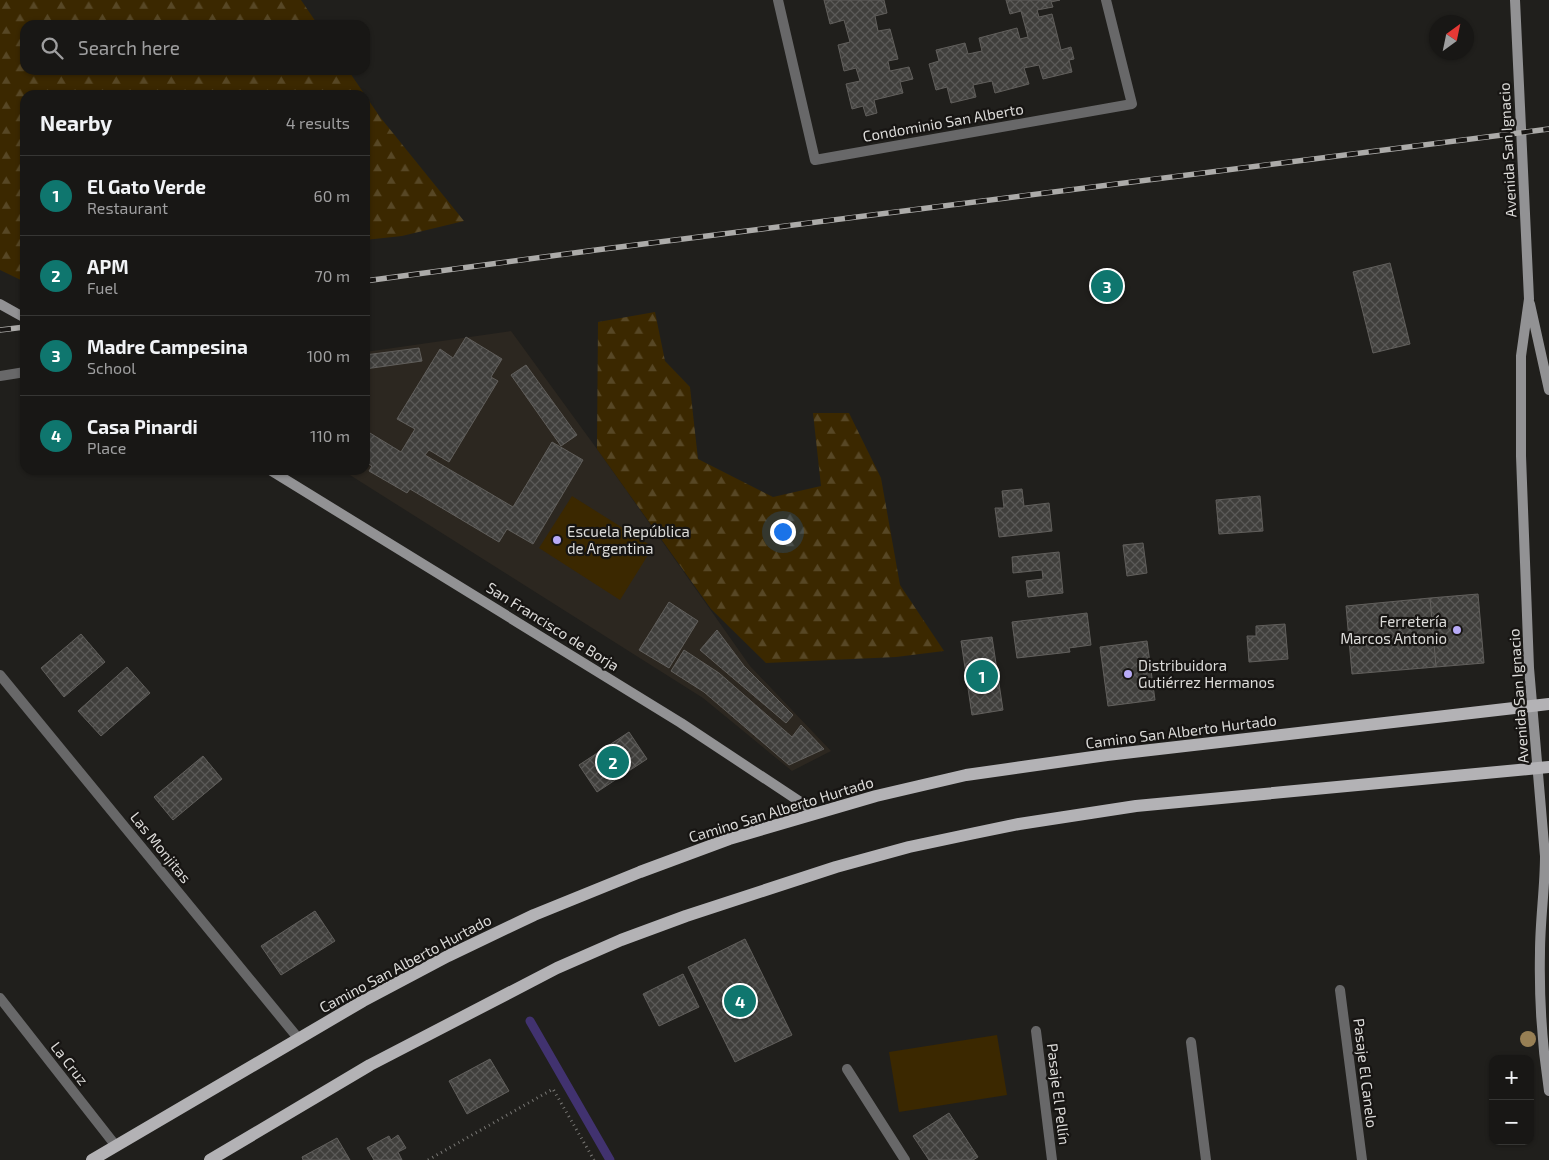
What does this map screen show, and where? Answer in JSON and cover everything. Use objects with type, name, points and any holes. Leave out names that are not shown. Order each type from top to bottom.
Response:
[{"type":"main road","name":"Avenida San Ignacio","points":[[1515,0],[1529,298],[1549,390]]},
{"type":"main road","name":"Avenida San Ignacio","points":[[1529,298],[1521,356],[1521,446],[1529,668],[1533,707],[1543,767],[1545,879],[1540,950],[1540,988],[1541,1026],[1549,1091]]},
{"type":"main road","points":[[0,304],[20,315]]},
{"type":"main road","name":"San Francisco de Borja","points":[[278,475],[681,722],[816,813]]},
{"type":"main road","name":"Camino San Alberto Hurtado","points":[[92,1160],[298,1038],[422,970],[534,915],[640,872],[729,840],[876,796],[966,775],[1107,756],[1549,704]]},
{"type":"main road","points":[[210,1160],[370,1065],[557,968],[621,940],[686,916],[836,867],[1018,824],[1136,806],[1543,767]]},
{"type":"street","name":"Condominio San Alberto","points":[[778,0],[815,160],[1132,104],[1106,0]]},
{"type":"street","points":[[0,376],[20,373]]},
{"type":"street","name":"Las Monjitas","points":[[0,675],[298,1038]]},
{"type":"street","name":"Pasaje El Canelo","points":[[1340,990],[1362,1160]]},
{"type":"street","name":"La Cruz","points":[[0,998],[116,1146]]},
{"type":"street","name":"Pasaje El Pellín","points":[[1036,1031],[1052,1160]]},
{"type":"street","points":[[1191,1042],[1206,1160]]},
{"type":"street","points":[[847,1069],[905,1160]]},
{"type":"path","points":[[428,1160],[553,1089],[594,1160]]},
{"type":"shaded area","name":"Escuela República de Argentina","points":[[511,331],[750,666],[831,751],[792,771],[703,698],[350,475],[370,475],[370,351]]},
{"type":"green space","points":[[0,0],[301,0],[315,20],[20,20],[20,75],[351,75],[362,90],[20,90],[20,280],[0,270]]},
{"type":"green space","points":[[370,102],[464,221],[402,236],[370,239]]},
{"type":"green space","points":[[655,312],[665,361],[690,387],[698,459],[773,497],[821,486],[813,413],[849,413],[881,478],[900,585],[944,651],[896,657],[766,663],[711,609],[597,449],[598,322]]},
{"type":"green space","points":[[572,496],[653,547],[620,600],[539,548]]},
{"type":"green space","points":[[997,1035],[1007,1095],[899,1112],[889,1052]]},
{"type":"building","points":[[824,0],[884,0],[887,13],[875,16],[878,31],[890,29],[898,59],[888,61],[890,71],[909,67],[913,79],[900,82],[903,93],[874,100],[877,113],[866,116],[863,106],[852,109],[846,84],[860,81],[856,68],[844,71],[838,45],[850,42],[844,20],[830,24]]},
{"type":"building","points":[[1006,0],[1060,0],[1051,2],[1053,7],[1037,10],[1039,17],[1052,14],[1061,50],[1071,47],[1074,59],[1069,60],[1072,72],[1043,79],[1039,65],[1024,68],[1029,84],[995,93],[992,81],[973,85],[976,97],[951,103],[947,87],[936,90],[929,64],[939,61],[936,50],[965,43],[968,54],[982,51],[979,38],[1017,28],[1020,39],[1028,37],[1021,11],[1010,14]]},
{"type":"building","points":[[1390,263],[1410,344],[1373,353],[1353,272]]},
{"type":"building","points":[[466,337],[502,359],[491,377],[498,381],[449,462],[429,450],[425,455],[513,507],[552,442],[583,460],[533,544],[507,529],[499,542],[410,489],[407,493],[370,472],[372,466],[370,465],[370,433],[401,452],[415,429],[397,419],[440,349],[453,358]]},
{"type":"building","points":[[419,348],[422,361],[370,368],[370,354]]},
{"type":"building","points":[[526,365],[577,435],[561,446],[511,375]]},
{"type":"building","points":[[1022,489],[1024,506],[1049,503],[1052,531],[999,537],[995,508],[1004,508],[1002,491]]},
{"type":"building","points":[[1260,496],[1263,531],[1219,534],[1216,500]]},
{"type":"building","points":[[1143,543],[1147,573],[1127,576],[1123,545]]},
{"type":"building","points":[[1059,552],[1063,593],[1028,597],[1026,581],[1043,579],[1042,570],[1013,573],[1012,557]]},
{"type":"building","name":"Ferretería Marcos Antonio","points":[[1478,594],[1484,663],[1436,667],[1430,598]]},
{"type":"building","points":[[1430,598],[1436,667],[1352,674],[1346,606]]},
{"type":"building","points":[[669,602],[698,621],[669,668],[639,650]]},
{"type":"building","points":[[1087,613],[1091,645],[1069,648],[1070,652],[1017,658],[1012,622]]},
{"type":"building","points":[[1285,624],[1288,659],[1249,662],[1247,636],[1256,636],[1256,626]]},
{"type":"building","points":[[717,630],[744,666],[793,715],[786,723],[700,650]]},
{"type":"building","points":[[81,634],[105,662],[64,697],[41,668]]},
{"type":"building","points":[[992,637],[1003,710],[972,715],[961,641]]},
{"type":"building","name":"Distribuidora Gutiérrez Hermanos","points":[[1147,641],[1155,700],[1108,706],[1100,647]]},
{"type":"building","points":[[684,650],[719,673],[792,737],[801,725],[824,749],[789,765],[704,692],[671,671]]},
{"type":"building","points":[[127,667],[150,693],[101,736],[78,711]]},
{"type":"building","points":[[629,732],[647,759],[597,792],[579,765]]},
{"type":"building","points":[[203,756],[222,779],[173,820],[154,797]]},
{"type":"building","points":[[315,911],[335,941],[281,975],[261,946]]},
{"type":"building","points":[[745,939],[792,1035],[735,1062],[688,967]]},
{"type":"building","points":[[683,974],[699,1007],[659,1026],[643,994]]},
{"type":"building","points":[[490,1059],[509,1091],[467,1114],[449,1081]]},
{"type":"building","points":[[949,1113],[978,1157],[973,1160],[929,1160],[913,1136]]},
{"type":"building","points":[[398,1135],[406,1148],[398,1152],[402,1160],[374,1160],[367,1148],[389,1136],[391,1140]]},
{"type":"building","points":[[337,1138],[350,1160],[303,1160],[302,1157]]},
{"type":"waterway","points":[[530,1021],[610,1160]]},
{"type":"railway","points":[[370,280],[1549,129]]},
{"type":"railway","points":[[0,330],[20,328]]},
{"type":"place","name":"Madre Campesina","points":[[1107,286]]},
{"type":"place","name":"Escuela República de Argentina","points":[[557,540]]},
{"type":"place","name":"Ferretería Marcos Antonio","points":[[1457,630]]},
{"type":"place","name":"Distribuidora Gutiérrez Hermanos","points":[[1128,674]]},
{"type":"place","name":"El Gato Verde","points":[[982,676]]},
{"type":"place","name":"APM","points":[[613,762]]},
{"type":"place","name":"Casa Pinardi","points":[[740,1001]]}]
